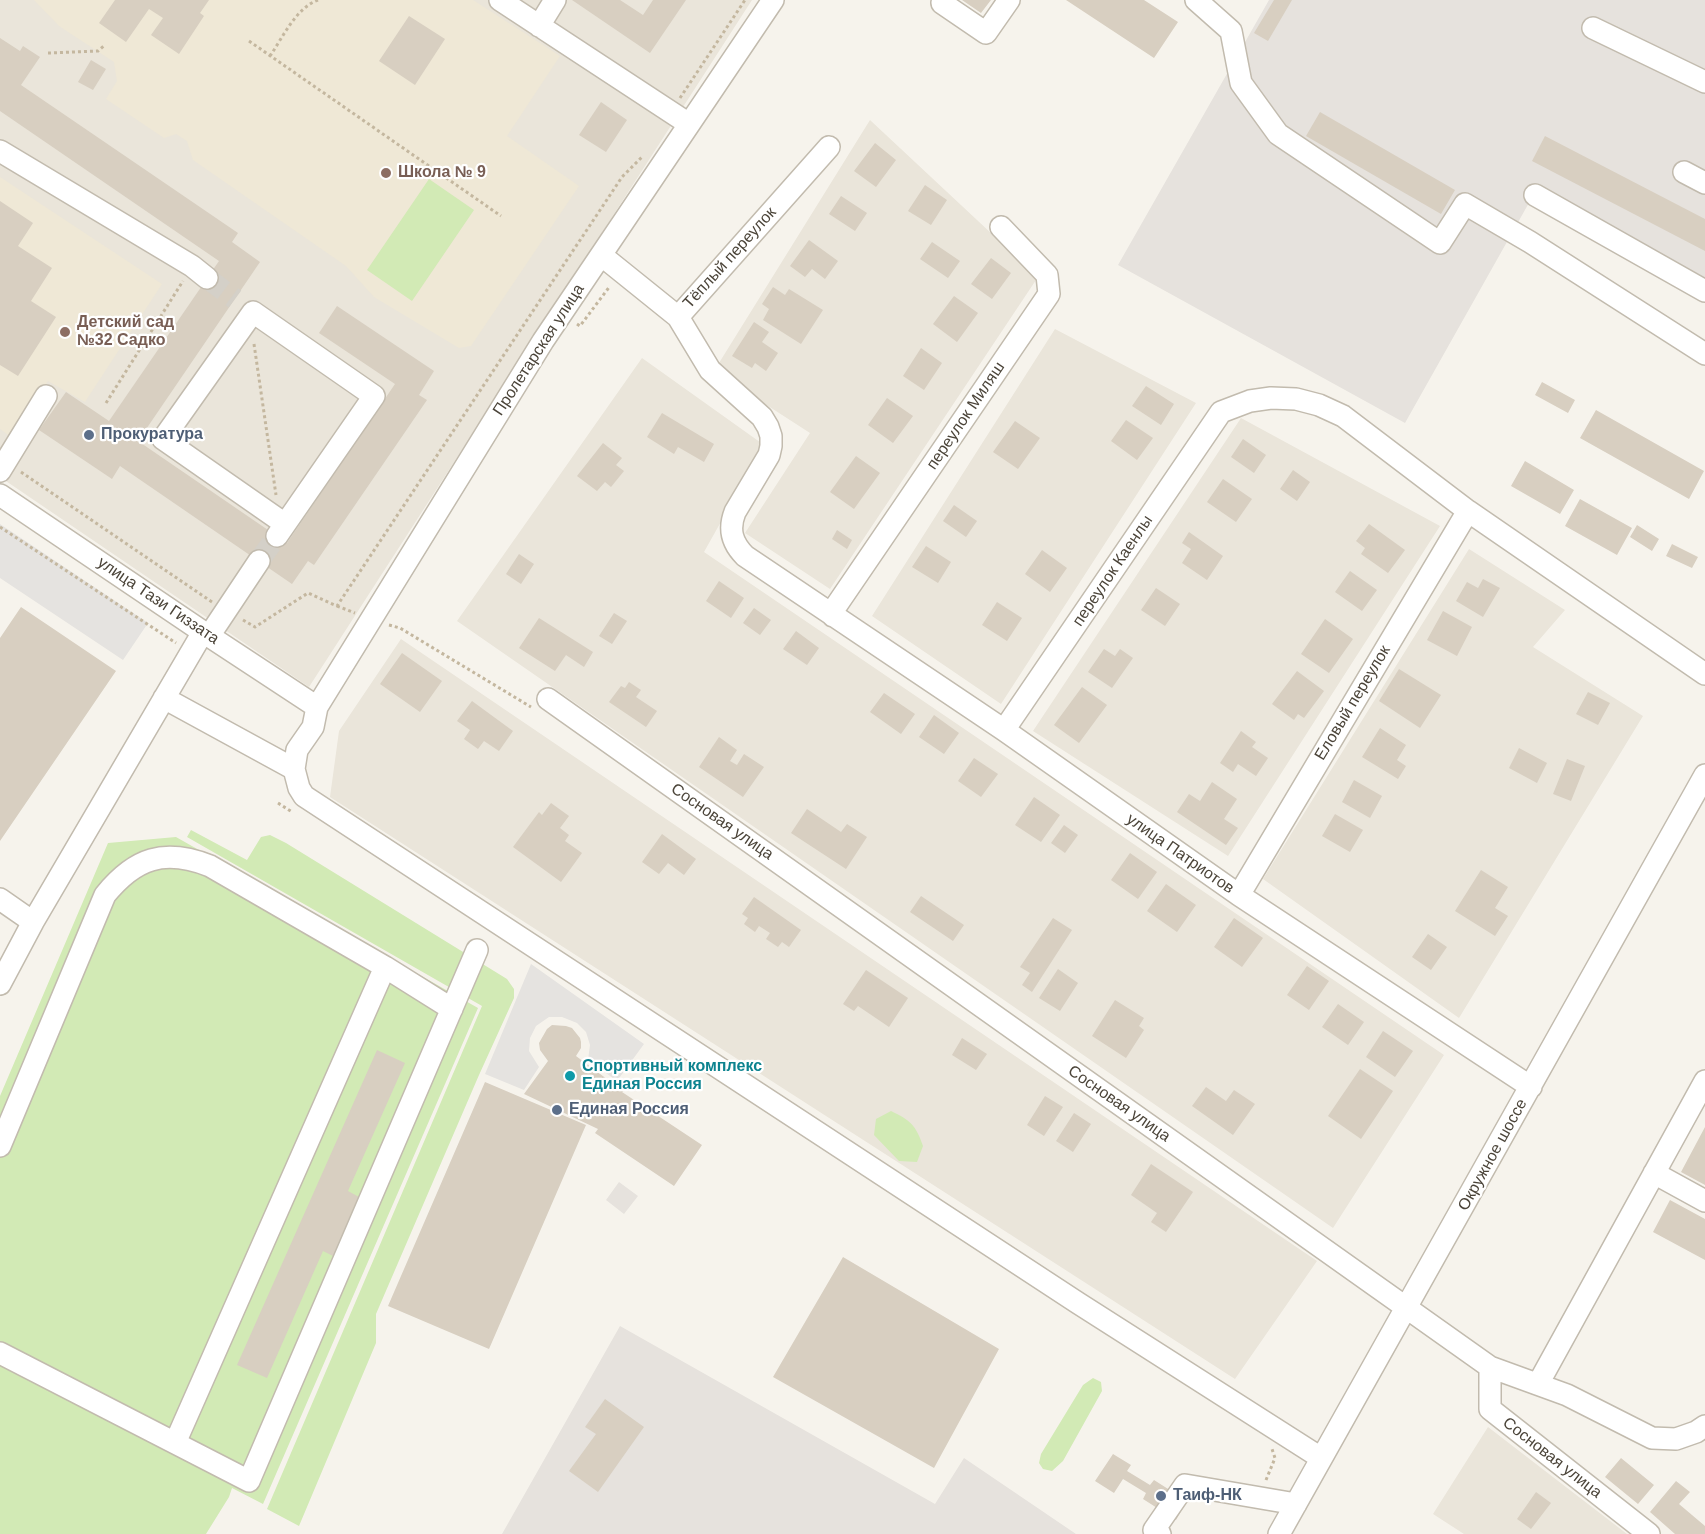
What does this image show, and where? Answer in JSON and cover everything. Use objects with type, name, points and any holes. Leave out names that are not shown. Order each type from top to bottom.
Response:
[{"type":"street","points":[[500,0],[689,124]]},
{"type":"street","points":[[538,26],[555,0]]},
{"type":"street","name":"Пролетарская улица","points":[[294,769],[297,750],[313,727],[317,707],[543,340],[773,0]]},
{"type":"street","points":[[945,0],[942,3],[986,33],[1009,0]]},
{"type":"street","points":[[1196,0],[1231,31],[1241,83],[1278,134],[1440,243],[1465,204],[1530,242],[1705,354]]},
{"type":"street","points":[[1593,28],[1705,82]]},
{"type":"street","name":"Тёплый переулок","points":[[829,147],[678,317],[710,370],[762,417],[771,436],[769,455],[732,519],[731,529],[737,548],[745,556],[833,613]]},
{"type":"street","points":[[0,152],[200,272]]},
{"type":"street","points":[[1684,172],[1705,183]]},
{"type":"street","points":[[1535,195],[1705,291]]},
{"type":"street","name":"переулок Миляш","points":[[833,613],[1050,294],[1047,275],[1001,227]]},
{"type":"street","points":[[601,255],[678,317]]},
{"type":"street","points":[[253,312],[374,396],[281,527],[163,439],[253,312]]},
{"type":"street","points":[[3,466],[46,396]]},
{"type":"street","name":"переулок Каенлы","points":[[1004,729],[1221,412],[1250,402],[1272,398],[1296,399],[1319,405],[1343,416],[1468,511]]},
{"type":"street","name":"улица Тази Гиззата","points":[[0,495],[317,707]]},
{"type":"street","points":[[1468,511],[1705,674]]},
{"type":"street","name":"Еловый переулок","points":[[1239,895],[1468,511]]},
{"type":"street","points":[[0,984],[33,922],[164,698],[206,634],[226,611],[259,561]]},
{"type":"street","name":"улица Патриотов","points":[[833,613],[1004,729],[1239,895],[1531,1087]]},
{"type":"street","points":[[164,698],[294,769],[299,788],[304,796],[1078,1303],[1321,1458]]},
{"type":"street","name":"Сосновая улица","points":[[549,699],[1490,1367],[1490,1409],[1648,1534]]},
{"type":"street","name":"Окружное шоссе","points":[[1279,1534],[1705,774]]},
{"type":"street","points":[[0,1146],[105,895],[119,878],[134,867],[151,860],[173,857],[194,860],[210,866],[385,967],[452,1009]]},
{"type":"street","points":[[0,899],[33,922]]},
{"type":"street","points":[[0,1353],[249,1481],[477,950]]},
{"type":"street","points":[[175,1443],[385,967]]},
{"type":"street","points":[[1538,1384],[1705,1081]]},
{"type":"street","points":[[1654,1173],[1705,1201]]},
{"type":"street","points":[[1490,1367],[1567,1395],[1652,1438],[1676,1438],[1696,1432],[1705,1426]]},
{"type":"street","points":[[1160,1534],[1154,1530],[1185,1485],[1296,1504]]},
{"type":"path","points":[[270,56],[300,13],[310,3],[318,0]]},
{"type":"path","points":[[671,112],[745,0]]},
{"type":"path","points":[[249,41],[501,216]]},
{"type":"path","points":[[48,52],[98,51],[105,45]]},
{"type":"path","points":[[337,606],[622,177],[647,152]]},
{"type":"path","points":[[106,403],[200,272]]},
{"type":"path","points":[[250,316],[281,527]]},
{"type":"path","points":[[3,466],[226,611],[255,627],[308,593],[337,606],[400,628],[531,707],[549,699]]},
{"type":"path","points":[[0,527],[176,643],[172,652]]},
{"type":"shaded area","points":[[0,0],[752,0],[309,687],[0,477]]},
{"type":"shaded area","name":"Школа № 9","points":[[34,0],[473,0],[560,56],[507,136],[579,186],[471,346],[459,348],[374,297],[346,266],[193,160],[187,141],[176,134],[164,138],[106,99],[117,81],[114,62],[59,26]]},
{"type":"shaded area","points":[[1269,0],[1705,0],[1705,296],[1530,201],[1405,423],[1118,265]]},
{"type":"shaded area","points":[[870,120],[1038,277],[830,589],[745,533],[810,433],[714,371]]},
{"type":"shaded area","name":"Детский сад №32 Садко","points":[[0,177],[162,284],[85,402],[48,381],[11,437],[0,429]]},
{"type":"shaded area","points":[[1055,329],[1196,403],[1001,704],[872,616]]},
{"type":"shaded area","points":[[642,358],[764,445],[704,552],[1444,1055],[1333,1228],[457,621]]},
{"type":"shaded area","points":[[1241,418],[1440,526],[1228,856],[1033,731]]},
{"type":"shaded area","points":[[0,524],[148,623],[123,660],[0,578]]},
{"type":"shaded area","points":[[1469,549],[1565,610],[1533,647],[1643,716],[1459,1018],[1263,879]]},
{"type":"shaded area","points":[[401,639],[1317,1261],[1235,1379],[330,797],[339,731]]},
{"type":"shaded area","points":[[531,964],[644,1044],[617,1081],[588,1060],[590,1045],[586,1032],[577,1023],[562,1017],[549,1017],[536,1026],[530,1038],[529,1051],[539,1067],[524,1090],[485,1074]]},
{"type":"shaded area","points":[[619,1182],[638,1196],[624,1214],[606,1200]]},
{"type":"shaded area","points":[[620,1326],[935,1504],[964,1458],[1076,1534],[502,1534]]},
{"type":"shaded area","points":[[1488,1427],[1627,1534],[1464,1534],[1433,1514]]},
{"type":"green space","points":[[429,179],[474,210],[412,301],[367,270]]},
{"type":"green space","points":[[191,830],[247,860],[261,837],[270,835],[507,979],[514,989],[514,998],[376,1314],[376,1343],[299,1526],[267,1509],[482,1006],[187,837]]},
{"type":"green space","points":[[176,837],[478,1008],[263,1504],[232,1488],[229,1497],[206,1534],[0,1534],[0,1096],[108,843]]},
{"type":"green space","points":[[891,1111],[908,1120],[918,1133],[923,1146],[917,1162],[899,1161],[874,1135],[876,1119]]},
{"type":"green space","points":[[1093,1378],[1101,1382],[1102,1391],[1063,1461],[1052,1471],[1043,1469],[1039,1463],[1041,1454],[1083,1385]]},
{"type":"building","points":[[115,0],[209,0],[200,13],[204,16],[179,54],[151,35],[163,18],[149,9],[126,42],[99,23]]},
{"type":"building","points":[[572,0],[620,0],[643,15],[653,0],[686,0],[650,53]]},
{"type":"building","points":[[962,0],[991,0],[981,13]]},
{"type":"building","points":[[1066,0],[1144,0],[1178,22],[1154,58]]},
{"type":"building","points":[[1274,0],[1292,0],[1268,41],[1254,33]]},
{"type":"building","points":[[409,16],[445,39],[415,85],[379,61]]},
{"type":"building","points":[[0,38],[20,51],[23,46],[40,57],[21,85],[238,233],[232,242],[260,262],[138,441],[287,543],[395,384],[319,333],[337,306],[434,371],[419,395],[427,400],[314,565],[308,561],[292,584],[120,466],[112,479],[39,430],[66,392],[109,421],[219,261],[0,111]]},
{"type":"building","points":[[91,60],[106,69],[93,90],[78,82]]},
{"type":"building","points":[[601,102],[627,120],[606,152],[579,135]]},
{"type":"building","points":[[1320,112],[1455,190],[1441,214],[1306,136]]},
{"type":"building","points":[[1545,136],[1705,219],[1705,251],[1532,161]]},
{"type":"building","points":[[875,143],[896,160],[876,187],[854,171]]},
{"type":"building","points":[[925,185],[947,200],[931,225],[908,211]]},
{"type":"building","points":[[841,196],[867,213],[855,231],[829,214]]},
{"type":"building","points":[[0,201],[33,223],[18,246],[52,268],[31,301],[56,317],[18,376],[0,365]]},
{"type":"building","points":[[809,240],[838,261],[825,279],[812,269],[805,277],[790,266]]},
{"type":"building","points":[[932,242],[960,261],[948,278],[920,259]]},
{"type":"building","points":[[991,258],[1011,273],[992,299],[971,284]]},
{"type":"building","points":[[773,287],[785,295],[789,289],[823,310],[801,344],[763,320],[769,309],[762,304]]},
{"type":"building","points":[[954,296],[978,313],[957,342],[933,324]]},
{"type":"building","points":[[754,322],[769,332],[762,342],[778,353],[766,371],[755,363],[752,368],[732,356]]},
{"type":"building","points":[[921,348],[942,363],[924,390],[903,376]]},
{"type":"building","points":[[1542,382],[1575,400],[1568,413],[1535,395]]},
{"type":"building","points":[[1146,386],[1174,404],[1161,425],[1132,406]]},
{"type":"building","points":[[887,398],[913,416],[893,443],[868,425]]},
{"type":"building","points":[[1596,410],[1704,471],[1689,499],[1580,438]]},
{"type":"building","points":[[662,413],[714,444],[704,462],[678,447],[674,454],[647,437]]},
{"type":"building","points":[[1126,420],[1153,438],[1137,460],[1111,441]]},
{"type":"building","points":[[1015,421],[1040,438],[1018,469],[993,452]]},
{"type":"building","points":[[1243,439],[1266,455],[1254,473],[1231,457]]},
{"type":"building","points":[[603,443],[622,458],[616,465],[624,471],[611,487],[605,482],[597,491],[577,476]]},
{"type":"building","points":[[856,456],[880,473],[854,509],[830,492]]},
{"type":"building","points":[[1525,461],[1574,490],[1560,514],[1511,486]]},
{"type":"building","points":[[1293,470],[1310,482],[1297,501],[1280,489]]},
{"type":"building","points":[[1223,479],[1252,499],[1236,522],[1207,502]]},
{"type":"building","points":[[1580,499],[1632,528],[1617,555],[1565,526]]},
{"type":"building","points":[[954,505],[977,521],[966,537],[943,521]]},
{"type":"building","points":[[1369,524],[1405,550],[1388,573],[1361,554],[1365,548],[1356,541]]},
{"type":"building","points":[[1637,525],[1659,539],[1652,551],[1630,537]]},
{"type":"building","points":[[837,530],[852,540],[847,549],[832,539]]},
{"type":"building","points":[[1189,532],[1223,556],[1207,580],[1182,563],[1191,549],[1182,543]]},
{"type":"building","points":[[1672,544],[1698,557],[1692,568],[1666,556]]},
{"type":"building","points":[[926,546],[951,562],[938,583],[912,567]]},
{"type":"building","points":[[1042,550],[1067,568],[1050,592],[1025,574]]},
{"type":"building","points":[[519,554],[534,564],[521,584],[506,574]]},
{"type":"building","points":[[1350,571],[1377,590],[1362,611],[1335,592]]},
{"type":"building","points":[[1483,579],[1500,588],[1483,617],[1456,601],[1467,582],[1478,588]]},
{"type":"building","points":[[719,581],[744,598],[731,618],[706,601]]},
{"type":"building","points":[[1156,588],[1180,604],[1165,626],[1141,610]]},
{"type":"building","points":[[997,602],[1022,618],[1007,641],[982,625]]},
{"type":"building","points":[[21,607],[116,671],[0,841],[0,638]]},
{"type":"building","points":[[754,608],[771,620],[760,635],[743,623]]},
{"type":"building","points":[[1443,611],[1472,627],[1457,656],[1427,640]]},
{"type":"building","points":[[614,613],[627,621],[612,644],[599,636]]},
{"type":"building","points":[[539,618],[593,652],[584,667],[566,655],[555,671],[519,648]]},
{"type":"building","points":[[1325,619],[1353,639],[1329,673],[1301,654]]},
{"type":"building","points":[[796,631],[819,648],[807,665],[783,649]]},
{"type":"building","points":[[1104,649],[1115,656],[1120,649],[1133,658],[1112,688],[1088,672]]},
{"type":"building","points":[[402,653],[442,681],[420,712],[380,684]]},
{"type":"building","points":[[1399,669],[1441,695],[1420,728],[1379,701]]},
{"type":"building","points":[[1297,671],[1324,691],[1304,718],[1298,714],[1294,720],[1272,704]]},
{"type":"building","points":[[629,682],[641,690],[636,697],[657,711],[646,727],[609,702],[621,686],[625,688]]},
{"type":"building","points":[[1082,687],[1107,705],[1079,743],[1054,725]]},
{"type":"building","points":[[1588,692],[1610,703],[1598,725],[1576,714]]},
{"type":"building","points":[[884,693],[915,714],[901,734],[870,712]]},
{"type":"building","points":[[472,701],[513,731],[499,751],[484,741],[478,749],[464,739],[470,730],[457,721]]},
{"type":"building","points":[[934,715],[959,733],[944,754],[919,737]]},
{"type":"building","points":[[1380,728],[1406,745],[1397,760],[1406,766],[1398,779],[1362,757]]},
{"type":"building","points":[[1241,731],[1256,742],[1252,747],[1268,758],[1256,776],[1238,764],[1233,772],[1220,763]]},
{"type":"building","points":[[719,737],[737,750],[730,761],[737,765],[744,754],[764,767],[743,797],[699,767]]},
{"type":"building","points":[[1519,748],[1547,763],[1537,783],[1509,768]]},
{"type":"building","points":[[974,758],[998,774],[981,797],[958,781]]},
{"type":"building","points":[[1567,759],[1585,766],[1571,801],[1553,794]]},
{"type":"building","points":[[1354,780],[1382,796],[1370,818],[1342,802]]},
{"type":"building","points":[[1212,782],[1237,799],[1224,819],[1238,828],[1226,845],[1177,812],[1189,794],[1200,801]]},
{"type":"building","points":[[1034,797],[1060,815],[1041,842],[1015,825]]},
{"type":"building","points":[[551,803],[569,816],[560,828],[569,835],[565,841],[582,853],[561,882],[513,847],[539,812],[542,815]]},
{"type":"building","points":[[807,809],[841,832],[847,824],[867,837],[846,869],[791,833]]},
{"type":"building","points":[[1335,814],[1363,830],[1350,852],[1322,836]]},
{"type":"building","points":[[1064,825],[1078,835],[1065,853],[1051,843]]},
{"type":"building","points":[[662,834],[696,859],[684,875],[668,863],[659,874],[642,862]]},
{"type":"building","points":[[1130,853],[1157,872],[1138,899],[1111,880]]},
{"type":"building","points":[[1481,870],[1508,887],[1495,908],[1508,916],[1495,936],[1455,911]]},
{"type":"building","points":[[1166,884],[1196,905],[1177,932],[1147,911]]},
{"type":"building","points":[[921,896],[964,925],[953,941],[910,912]]},
{"type":"building","points":[[754,897],[801,930],[789,947],[782,942],[778,947],[766,939],[770,933],[759,926],[755,932],[744,924],[748,918],[742,914]]},
{"type":"building","points":[[1053,918],[1072,930],[1032,992],[1022,985],[1030,973],[1020,967]]},
{"type":"building","points":[[1234,918],[1263,938],[1242,967],[1214,947]]},
{"type":"building","points":[[1428,934],[1447,947],[1431,970],[1412,957]]},
{"type":"building","points":[[1307,966],[1329,981],[1309,1010],[1287,995]]},
{"type":"building","points":[[1058,969],[1078,983],[1060,1011],[1039,998]]},
{"type":"building","points":[[866,970],[908,998],[889,1027],[858,1006],[854,1011],[843,1004]]},
{"type":"building","points":[[1115,1000],[1144,1018],[1139,1026],[1144,1030],[1126,1058],[1092,1036]]},
{"type":"building","points":[[1338,1004],[1364,1022],[1348,1045],[1322,1027]]},
{"type":"building","points":[[552,1025],[572,1028],[581,1042],[581,1048],[576,1056],[622,1092],[702,1145],[674,1186],[595,1133],[598,1129],[524,1094],[548,1061],[540,1050],[539,1043]]},
{"type":"building","points":[[1383,1031],[1413,1051],[1395,1077],[1366,1057]]},
{"type":"building","points":[[962,1038],[987,1054],[976,1070],[952,1055]]},
{"type":"building","points":[[377,1050],[405,1063],[348,1191],[359,1197],[333,1256],[323,1251],[267,1378],[237,1365]]},
{"type":"building","points":[[1360,1069],[1393,1091],[1361,1139],[1328,1116]]},
{"type":"building","points":[[485,1082],[586,1125],[489,1349],[388,1306]]},
{"type":"building","points":[[1206,1087],[1226,1101],[1234,1090],[1255,1104],[1233,1135],[1192,1106]]},
{"type":"building","points":[[1045,1096],[1063,1107],[1044,1136],[1027,1125]]},
{"type":"building","points":[[1074,1113],[1091,1124],[1073,1152],[1056,1141]]},
{"type":"building","points":[[1705,1127],[1705,1185],[1681,1172]]},
{"type":"building","points":[[1151,1164],[1193,1192],[1166,1232],[1151,1222],[1157,1213],[1131,1195]]},
{"type":"building","points":[[1670,1200],[1705,1219],[1705,1260],[1653,1232]]},
{"type":"building","points":[[843,1257],[999,1349],[934,1468],[773,1377]]},
{"type":"building","points":[[605,1399],[644,1427],[598,1492],[569,1471],[596,1434],[585,1427]]},
{"type":"building","points":[[1113,1454],[1131,1465],[1127,1471],[1150,1485],[1154,1480],[1187,1501],[1176,1520],[1143,1499],[1146,1493],[1123,1479],[1114,1493],[1095,1481]]},
{"type":"building","points":[[1621,1458],[1654,1485],[1638,1504],[1605,1477]]},
{"type":"building","points":[[1676,1481],[1690,1492],[1679,1504],[1705,1526],[1705,1534],[1675,1534],[1650,1512]]},
{"type":"building","points":[[1536,1492],[1551,1503],[1531,1529],[1517,1519]]},
{"type":"tunnel","points":[[207,278],[235,299]]},
{"type":"tunnel","points":[[259,561],[277,536]]},
{"type":"place","name":"Школа № 9","points":[[386,173]]},
{"type":"place","name":"Детский сад №32 Садко","points":[[65,332]]},
{"type":"place","name":"Прокуратура","points":[[89,435]]},
{"type":"place","name":"Спортивный комплекс Единая Россия","points":[[570,1076]]},
{"type":"place","name":"Единая Россия","points":[[557,1110]]},
{"type":"place","name":"Таиф-НК","points":[[1161,1496]]}]
